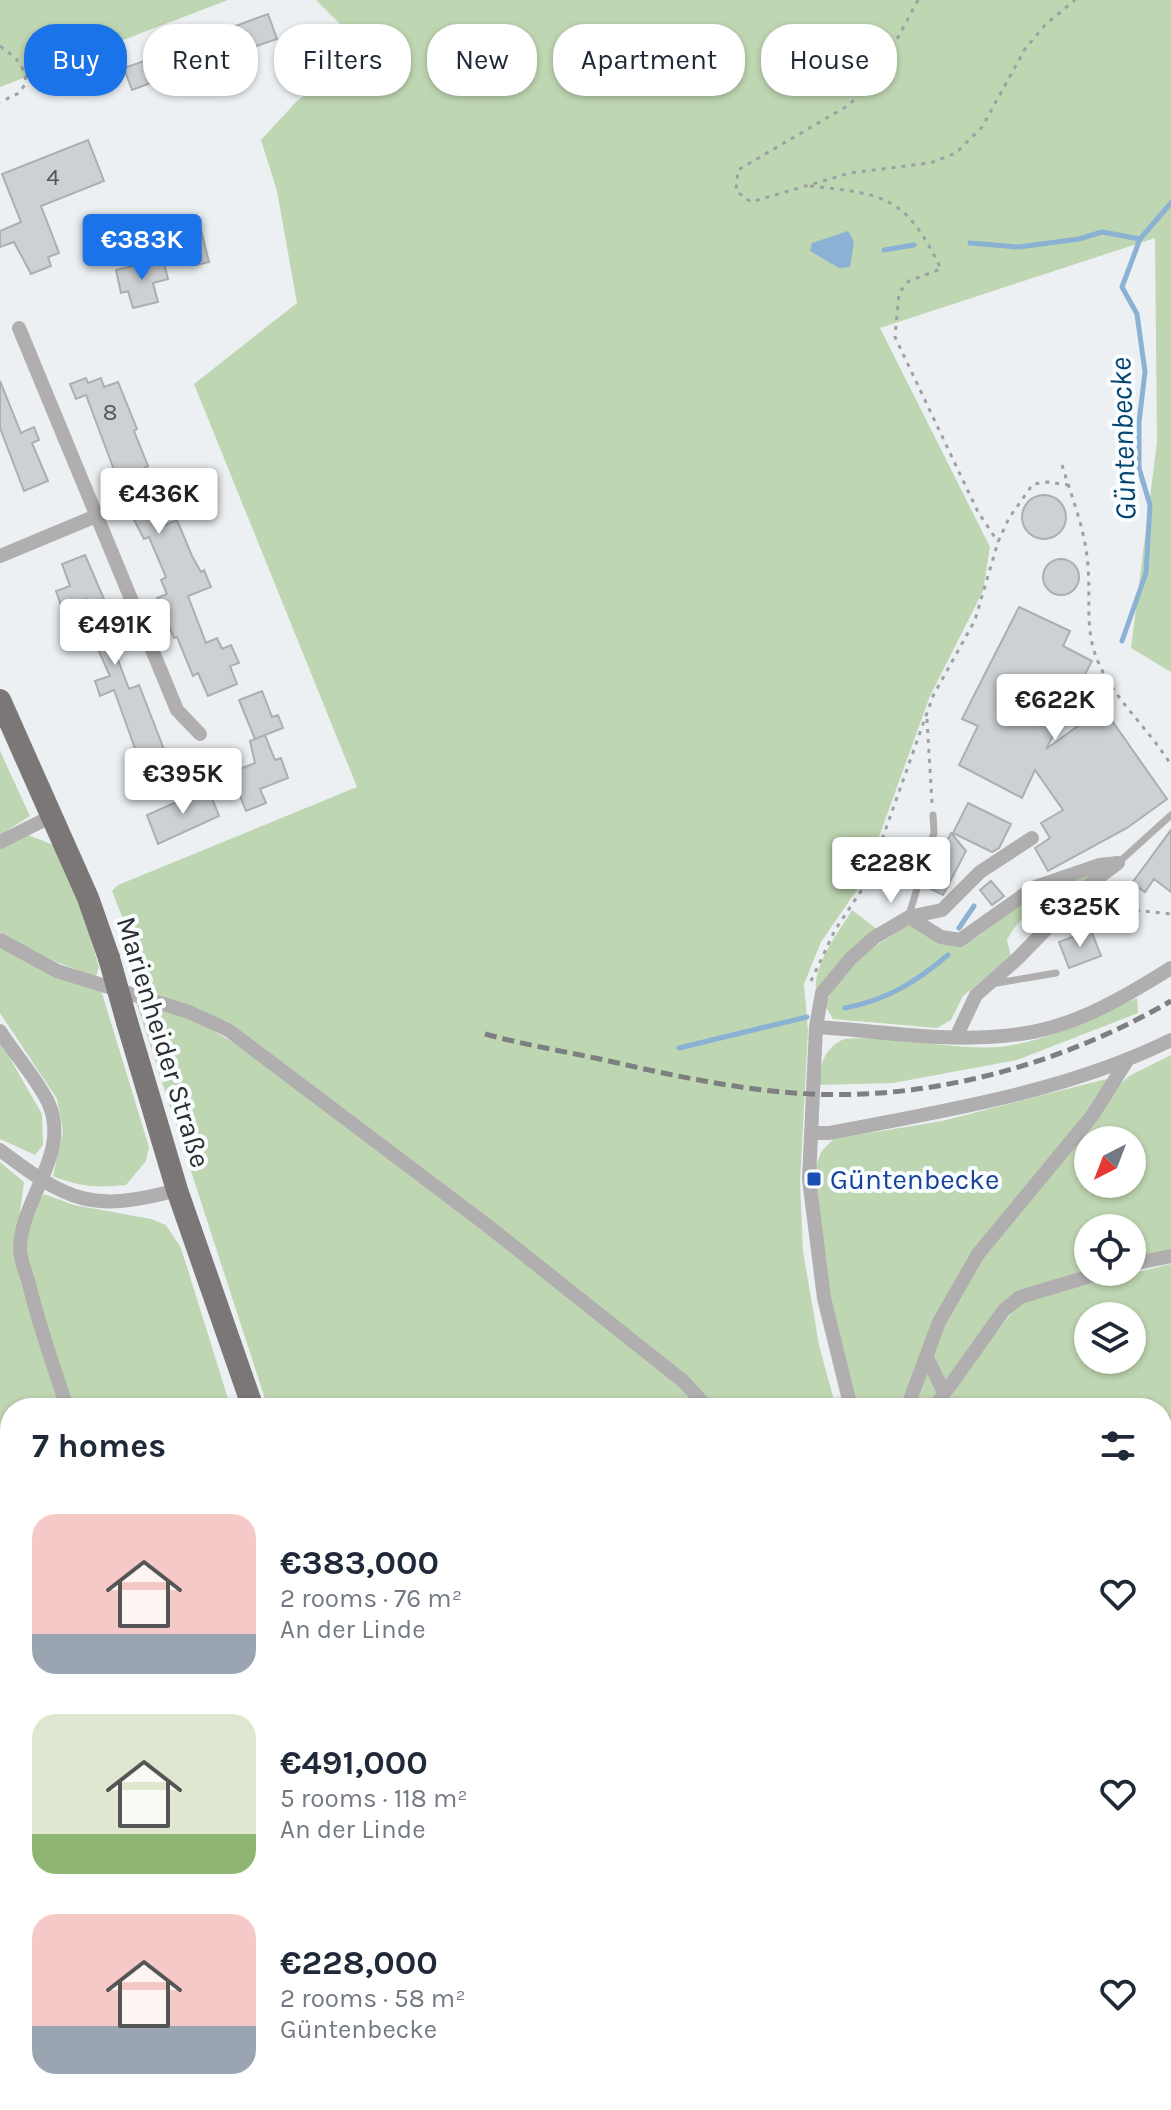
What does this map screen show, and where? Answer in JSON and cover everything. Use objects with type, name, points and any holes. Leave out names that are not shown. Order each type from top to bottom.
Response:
[{"type":"main road","name":"Marienheider Straße","points":[[0,700],[88,898],[109,958],[177,1190],[250,1398]]},
{"type":"street","points":[[19,328],[177,710],[200,734]]},
{"type":"street","points":[[0,556],[96,516]]},
{"type":"street","points":[[0,842],[52,816]]},
{"type":"street","points":[[849,1398],[824,1298],[809,1179],[817,1021],[822,993],[851,958],[875,937],[909,917],[942,910],[980,872],[1032,838]]},
{"type":"street","points":[[909,917],[941,937],[960,940],[1035,887],[1099,865],[1118,863]]},
{"type":"street","points":[[957,1035],[968,1007],[989,984],[1090,884],[1118,863]]},
{"type":"street","points":[[0,940],[57,971],[189,1012],[228,1030],[488,1226],[683,1381],[699,1398]]},
{"type":"street","points":[[817,1021],[957,1035],[1020,1034],[1051,1027],[1139,988],[1171,968]]},
{"type":"street","points":[[0,1031],[34,1077],[54,1119],[56,1137],[25,1211],[20,1251],[39,1327],[64,1398]]},
{"type":"street","points":[[811,1133],[829,1133],[988,1101],[1128,1059],[1171,1040]]},
{"type":"street","points":[[911,1398],[939,1322],[978,1254],[1092,1116],[1128,1059]]},
{"type":"street","points":[[0,1150],[40,1180],[76,1198],[98,1203],[123,1203],[177,1190]]},
{"type":"street","points":[[1146,1261],[1171,1256]]},
{"type":"street","points":[[940,1398],[1004,1310],[1020,1297],[1074,1281]]},
{"type":"street","points":[[926,1356],[944,1392]]},
{"type":"lane","points":[[909,917],[934,833],[933,815]]},
{"type":"lane","points":[[1118,863],[1171,815]]},
{"type":"lane","points":[[989,984],[1015,983],[1056,973]]},
{"type":"path","points":[[918,0],[877,76],[849,105],[738,170],[736,191],[751,202],[850,173],[930,163],[956,153],[982,127],[1025,49],[1045,25],[1075,0]]},
{"type":"path","points":[[0,46],[18,59],[24,68],[26,83],[19,93],[0,102]]},
{"type":"path","points":[[807,186],[850,191],[896,204],[921,229],[941,269],[909,281],[899,293],[895,337],[978,512],[998,542]]},
{"type":"path","points":[[1062,465],[1089,567],[1089,635],[1099,664],[1135,720],[1171,765]]},
{"type":"path","points":[[817,1021],[810,995],[811,977],[835,930],[867,882],[933,696],[975,620],[998,542],[1015,508],[1033,484],[1048,482],[1068,485]]},
{"type":"path","points":[[927,714],[933,815]]},
{"type":"path","points":[[1082,913],[1123,909],[1171,914]]},
{"type":"green space","points":[[0,0],[228,0],[165,24],[143,24],[143,32],[127,39],[127,24],[24,24],[24,78],[0,87]]},
{"type":"green space","points":[[316,0],[1171,0],[1171,672],[1131,648],[1157,442],[1155,238],[880,328],[990,547],[983,591],[930,696],[863,881],[821,942],[804,984],[808,1031],[800,1183],[803,1251],[819,1345],[833,1398],[704,1398],[687,1380],[192,1008],[135,986],[129,962],[134,947],[112,891],[118,885],[357,787],[194,384],[297,303],[277,191],[261,140],[303,96],[411,96],[411,24],[340,24]]},
{"type":"green space","points":[[0,751],[30,816],[0,835]]},
{"type":"green space","points":[[28,835],[54,845],[81,903],[99,967],[96,977],[38,955],[0,932],[0,846]]},
{"type":"green space","points":[[1098,871],[1025,917],[1007,940],[1011,956],[963,996],[951,1020],[937,1028],[833,1019],[826,1007],[846,971],[904,927],[910,925],[962,944],[976,938],[1038,890]]},
{"type":"green space","points":[[852,910],[878,930],[816,992],[822,960]]},
{"type":"green space","points":[[0,947],[101,990],[149,1147],[146,1161],[126,1185],[89,1186],[53,1176],[63,1131],[57,1099],[0,1013]]},
{"type":"green space","points":[[1137,998],[1138,1013],[1017,1060],[893,1083],[818,1085],[824,1058],[832,1047],[844,1039],[998,1047],[1034,1040]]},
{"type":"green space","points":[[135,999],[166,1009],[225,1037],[279,1074],[599,1319],[679,1383],[693,1398],[265,1398]]},
{"type":"green space","points":[[0,1041],[42,1114],[43,1145],[35,1155],[0,1139]]},
{"type":"green space","points":[[1171,1055],[1171,1252],[1146,1258],[1146,1214],[1074,1214],[1074,1276],[1018,1294],[935,1398],[916,1398],[943,1325],[981,1257],[1074,1140],[1074,1198],[1146,1198],[1146,1126],[1085,1126],[1129,1076]]},
{"type":"green space","points":[[1110,1078],[1089,1114],[1079,1126],[1074,1126],[1074,1132],[975,1252],[908,1398],[853,1398],[838,1340],[822,1244],[815,1169],[821,1152],[833,1139],[942,1121]]},
{"type":"green space","points":[[0,1162],[24,1182],[15,1250],[59,1398],[0,1398]]},
{"type":"green space","points":[[44,1194],[74,1205],[151,1219],[166,1225],[181,1248],[228,1398],[68,1398],[24,1249],[29,1212]]},
{"type":"green space","points":[[1171,1264],[1171,1398],[950,1398],[972,1363],[1022,1300],[1080,1286],[1146,1286],[1146,1270]]},
{"type":"water","points":[[848,231],[854,242],[850,267],[839,268],[810,251],[812,243]]},
{"type":"building","points":[[268,14],[274,40],[258,46],[258,24],[241,24]]},
{"type":"building","points":[[143,61],[143,86],[132,90],[127,67]]},
{"type":"building","points":[[88,140],[104,181],[41,206],[59,253],[48,257],[51,266],[31,274],[14,242],[0,247],[0,231],[21,222],[2,174]]},
{"type":"building","points":[[201,230],[209,262],[196,265],[188,233]]},
{"type":"building","points":[[163,259],[168,279],[153,283],[158,302],[133,308],[128,291],[121,293],[116,270]]},
{"type":"building","points":[[86,378],[88,383],[101,378],[104,387],[118,382],[137,429],[134,431],[148,466],[144,468],[163,526],[177,520],[192,556],[201,572],[204,570],[211,587],[188,596],[206,643],[217,638],[222,649],[231,645],[239,663],[230,666],[237,684],[208,696],[198,673],[193,676],[177,637],[174,638],[157,598],[167,594],[161,580],[166,577],[149,537],[144,539],[129,510],[86,395],[76,399],[70,384]]},
{"type":"building","points":[[0,381],[21,433],[34,427],[39,440],[32,443],[48,481],[24,491],[0,428]]},
{"type":"building","points":[[1044,495],[1059,502],[1066,517],[1059,532],[1044,539],[1029,532],[1022,517],[1029,502]]},
{"type":"building","points":[[85,555],[125,648],[115,652],[129,689],[139,685],[172,770],[146,779],[114,690],[100,696],[95,681],[110,676],[88,627],[96,624],[86,599],[62,608],[56,591],[70,586],[62,564]]},
{"type":"building","points":[[1061,559],[1074,564],[1079,577],[1074,590],[1061,595],[1048,590],[1043,577],[1048,564]]},
{"type":"building","points":[[1019,607],[1070,631],[1063,646],[1092,661],[1046,749],[1103,708],[1167,799],[1127,828],[1048,871],[1035,848],[1050,838],[1041,823],[1063,810],[1035,770],[1022,798],[959,765],[978,726],[962,719]]},
{"type":"building","points":[[262,691],[272,717],[278,715],[283,728],[255,739],[239,700]]},
{"type":"building","points":[[265,735],[275,760],[281,758],[288,778],[260,789],[266,803],[246,811],[237,788],[215,796],[209,781],[255,763],[250,741]]},
{"type":"building","points":[[208,788],[219,816],[158,844],[147,815]]},
{"type":"building","points":[[968,803],[1011,824],[999,848],[992,852],[953,833]]},
{"type":"building","points":[[1171,830],[1171,892],[1154,879],[1145,892],[1132,883]]},
{"type":"building","points":[[951,833],[966,851],[943,895],[925,886]]},
{"type":"building","points":[[991,881],[1004,896],[992,905],[980,890]]},
{"type":"building","points":[[1091,930],[1101,956],[1069,968],[1059,942]]},
{"type":"waterway","name":"Güntenbecke","points":[[1122,641],[1146,573],[1150,505],[1139,468],[1139,422],[1145,372],[1137,314],[1122,287],[1140,239],[1171,203]]},
{"type":"waterway","points":[[970,243],[1019,247],[1079,239],[1102,232],[1140,239]]},
{"type":"waterway","points":[[884,250],[914,245]]},
{"type":"waterway","name":"Güntenbecke","points":[[959,928],[974,906]]},
{"type":"waterway","name":"Güntenbecke","points":[[845,1008],[900,989],[948,955]]},
{"type":"waterway","points":[[679,1048],[807,1017]]},
{"type":"railway","points":[[485,1034],[724,1084],[770,1091],[843,1095],[892,1092],[989,1075],[1083,1044],[1171,1001]]},
{"type":"place","name":"Güntenbecke","points":[[814,1179]]}]
